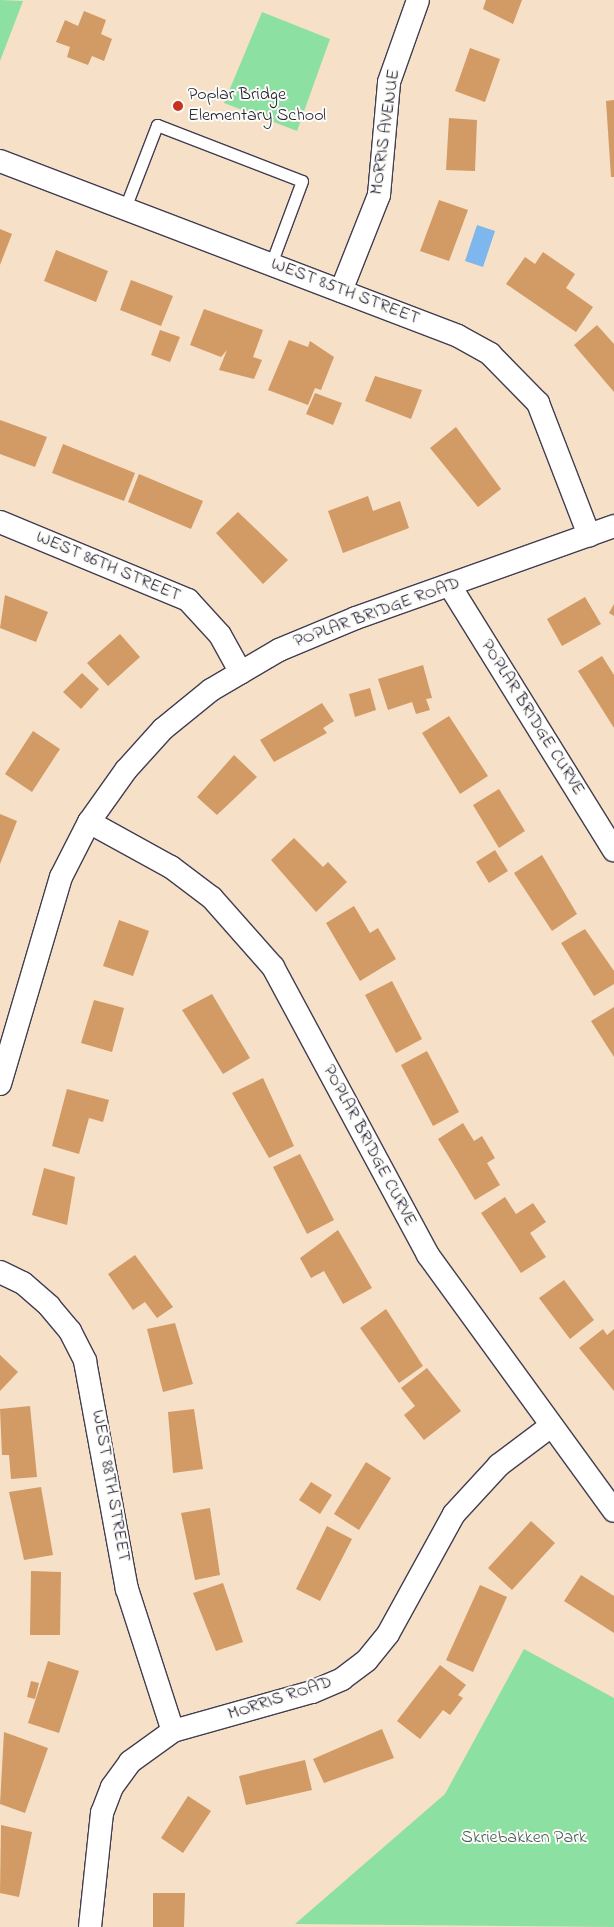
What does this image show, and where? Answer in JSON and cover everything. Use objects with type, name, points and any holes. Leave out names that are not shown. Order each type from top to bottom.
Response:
[{"type":"street","name":"MORRIS AVENUE","points":[[341,291],[379,195],[390,82],[418,0]]},
{"type":"street","name":"WEST 85TH STREET","points":[[0,161],[458,336],[490,354],[516,376],[542,411],[589,535]]},
{"type":"street","name":"WEST 86TH STREET","points":[[0,522],[188,600],[220,635],[241,673]]},
{"type":"street","name":"POPLAR BRIDGE ROAD","points":[[0,1084],[42,933],[61,877],[89,822],[126,770],[163,729],[241,673],[279,650],[356,618],[614,526]]},
{"type":"street","name":"POPLAR BRIDGE CURVE","points":[[450,586],[614,850]]},
{"type":"street","name":"POPLAR BRIDGE CURVE","points":[[89,822],[171,867],[212,898],[273,967],[428,1255],[614,1511]]},
{"type":"street","name":"WEST 88TH STREET","points":[[0,1272],[23,1283],[49,1306],[70,1331],[85,1361],[127,1589],[172,1731]]},
{"type":"street","name":"MORRIS ROAD","points":[[90,1927],[98,1841],[112,1787],[130,1762],[172,1731],[312,1692],[342,1679],[367,1660],[388,1634],[454,1514],[499,1465],[552,1426]]},
{"type":"lane","points":[[125,208],[157,125],[302,181],[271,264]]},
{"type":"green space","points":[[0,0],[23,1],[0,61]]},
{"type":"green space","points":[[262,12],[330,39],[297,131],[224,103]]},
{"type":"green space","name":"Skriebakken Park","points":[[524,1649],[614,1698],[614,1927],[295,1924],[445,1794]]},
{"type":"water","points":[[477,225],[495,231],[483,267],[465,261]]},
{"type":"building","points":[[486,0],[522,0],[513,24],[483,9]]},
{"type":"building","points":[[84,11],[106,20],[101,34],[112,39],[104,61],[92,56],[88,65],[67,57],[70,47],[56,42],[65,20],[78,26]]},
{"type":"building","points":[[470,48],[500,59],[485,102],[455,91]]},
{"type":"building","points":[[614,100],[614,177],[611,177],[606,101]]},
{"type":"building","points":[[449,118],[477,120],[475,171],[446,170]]},
{"type":"building","points":[[439,200],[468,210],[449,261],[420,251]]},
{"type":"building","points":[[0,229],[12,234],[0,265]]},
{"type":"building","points":[[56,250],[108,271],[96,302],[44,281]]},
{"type":"building","points":[[543,252],[575,274],[566,288],[593,307],[576,332],[506,284],[525,257],[535,264]]},
{"type":"building","points":[[131,280],[173,296],[161,326],[120,310]]},
{"type":"building","points":[[204,309],[263,330],[253,357],[262,360],[254,379],[219,370],[227,350],[221,357],[190,345]]},
{"type":"building","points":[[597,325],[614,344],[614,392],[574,345]]},
{"type":"building","points":[[160,330],[180,337],[170,362],[151,355]]},
{"type":"building","points":[[289,340],[308,347],[310,341],[334,357],[321,390],[315,388],[308,405],[268,390]]},
{"type":"building","points":[[375,376],[422,390],[411,419],[365,401]]},
{"type":"building","points":[[315,393],[342,403],[333,425],[306,414]]},
{"type":"building","points":[[0,420],[47,437],[35,467],[0,454]]},
{"type":"building","points":[[456,427],[501,489],[478,507],[430,448]]},
{"type":"building","points":[[63,444],[135,473],[124,501],[52,473]]},
{"type":"building","points":[[139,474],[203,501],[191,529],[128,502]]},
{"type":"building","points":[[368,496],[373,511],[400,501],[409,528],[343,553],[328,511]]},
{"type":"building","points":[[238,512],[288,560],[263,584],[216,533]]},
{"type":"building","points":[[5,595],[48,612],[36,642],[0,628]]},
{"type":"building","points":[[585,597],[601,624],[562,646],[547,619]]},
{"type":"building","points":[[614,604],[614,616],[609,613]]},
{"type":"building","points":[[120,634],[140,657],[108,686],[87,663]]},
{"type":"building","points":[[602,656],[614,675],[614,728],[578,671]]},
{"type":"building","points":[[423,665],[432,698],[426,699],[430,710],[416,714],[412,702],[388,710],[378,679]]},
{"type":"building","points":[[82,673],[99,689],[81,709],[63,692]]},
{"type":"building","points":[[370,688],[376,710],[355,717],[349,694]]},
{"type":"building","points":[[322,703],[334,721],[323,728],[327,733],[274,762],[260,740]]},
{"type":"building","points":[[449,716],[488,776],[460,794],[422,733]]},
{"type":"building","points":[[33,731],[60,749],[32,792],[5,774]]},
{"type":"building","points":[[234,755],[257,777],[217,815],[197,797]]},
{"type":"building","points":[[499,789],[525,831],[499,848],[473,805]]},
{"type":"building","points":[[0,814],[17,821],[0,864]]},
{"type":"building","points":[[294,838],[323,867],[328,862],[347,882],[316,912],[271,860]]},
{"type":"building","points":[[495,850],[508,871],[489,883],[476,862]]},
{"type":"building","points":[[542,855],[577,914],[552,931],[514,873]]},
{"type":"building","points":[[354,906],[370,933],[378,928],[396,959],[360,981],[326,923]]},
{"type":"building","points":[[119,920],[149,931],[133,976],[103,966]]},
{"type":"building","points":[[585,929],[614,971],[614,984],[594,996],[561,943]]},
{"type":"building","points":[[392,981],[422,1039],[396,1053],[365,995]]},
{"type":"building","points":[[212,994],[250,1058],[223,1074],[182,1010]]},
{"type":"building","points":[[94,1000],[124,1008],[112,1052],[81,1043]]},
{"type":"building","points":[[614,1007],[614,1057],[591,1021]]},
{"type":"building","points":[[427,1051],[459,1112],[433,1126],[401,1065]]},
{"type":"building","points":[[263,1078],[294,1146],[269,1158],[232,1093]]},
{"type":"building","points":[[67,1089],[109,1100],[103,1122],[89,1118],[79,1154],[52,1146]]},
{"type":"building","points":[[463,1123],[474,1141],[482,1136],[495,1158],[487,1163],[500,1185],[475,1200],[438,1139]]},
{"type":"building","points":[[300,1154],[334,1220],[307,1234],[273,1167]]},
{"type":"building","points":[[44,1168],[75,1177],[67,1225],[32,1215]]},
{"type":"building","points":[[505,1197],[516,1214],[533,1203],[546,1222],[530,1233],[546,1257],[521,1273],[481,1213]]},
{"type":"building","points":[[338,1230],[372,1288],[343,1304],[324,1271],[311,1278],[300,1258]]},
{"type":"building","points":[[135,1255],[173,1307],[157,1318],[145,1302],[133,1310],[108,1274]]},
{"type":"building","points":[[564,1280],[594,1320],[570,1339],[539,1298]]},
{"type":"building","points":[[386,1309],[423,1366],[399,1383],[360,1328]]},
{"type":"building","points":[[175,1323],[193,1384],[163,1392],[147,1329]]},
{"type":"building","points":[[603,1329],[607,1335],[614,1329],[614,1391],[579,1348]]},
{"type":"building","points":[[0,1355],[18,1372],[0,1391]]},
{"type":"building","points":[[427,1368],[461,1411],[424,1440],[404,1415],[415,1406],[401,1388]]},
{"type":"building","points":[[30,1406],[37,1477],[11,1479],[9,1455],[2,1455],[0,1409]]},
{"type":"building","points":[[194,1409],[203,1469],[173,1473],[168,1412]]},
{"type":"building","points":[[366,1462],[391,1478],[359,1530],[334,1514]]},
{"type":"building","points":[[311,1482],[332,1495],[320,1514],[299,1500]]},
{"type":"building","points":[[41,1487],[53,1555],[24,1560],[9,1492]]},
{"type":"building","points":[[210,1508],[220,1575],[195,1580],[181,1513]]},
{"type":"building","points":[[531,1521],[555,1543],[512,1590],[488,1568]]},
{"type":"building","points":[[327,1526],[352,1539],[320,1601],[296,1589]]},
{"type":"building","points":[[31,1571],[61,1572],[60,1635],[30,1635]]},
{"type":"building","points":[[581,1575],[614,1596],[614,1633],[564,1601]]},
{"type":"building","points":[[223,1583],[243,1642],[216,1651],[193,1593]]},
{"type":"building","points":[[480,1585],[507,1597],[473,1672],[446,1660]]},
{"type":"building","points":[[48,1661],[79,1671],[59,1733],[28,1723]]},
{"type":"building","points":[[440,1665],[466,1685],[458,1695],[463,1698],[450,1715],[443,1710],[420,1739],[397,1721]]},
{"type":"building","points":[[31,1681],[39,1683],[35,1699],[27,1697]]},
{"type":"building","points":[[382,1729],[394,1758],[324,1783],[313,1759]]},
{"type":"building","points":[[4,1732],[48,1748],[25,1813],[0,1804]]},
{"type":"building","points":[[305,1760],[312,1790],[246,1805],[239,1776]]},
{"type":"building","points":[[188,1796],[211,1811],[183,1853],[161,1838]]},
{"type":"building","points":[[1,1825],[32,1832],[19,1897],[0,1893]]},
{"type":"building","points":[[153,1893],[185,1893],[184,1927],[153,1927]]},
{"type":"place","name":"Poplar Bridge Elementary School","points":[[178,106]]}]
